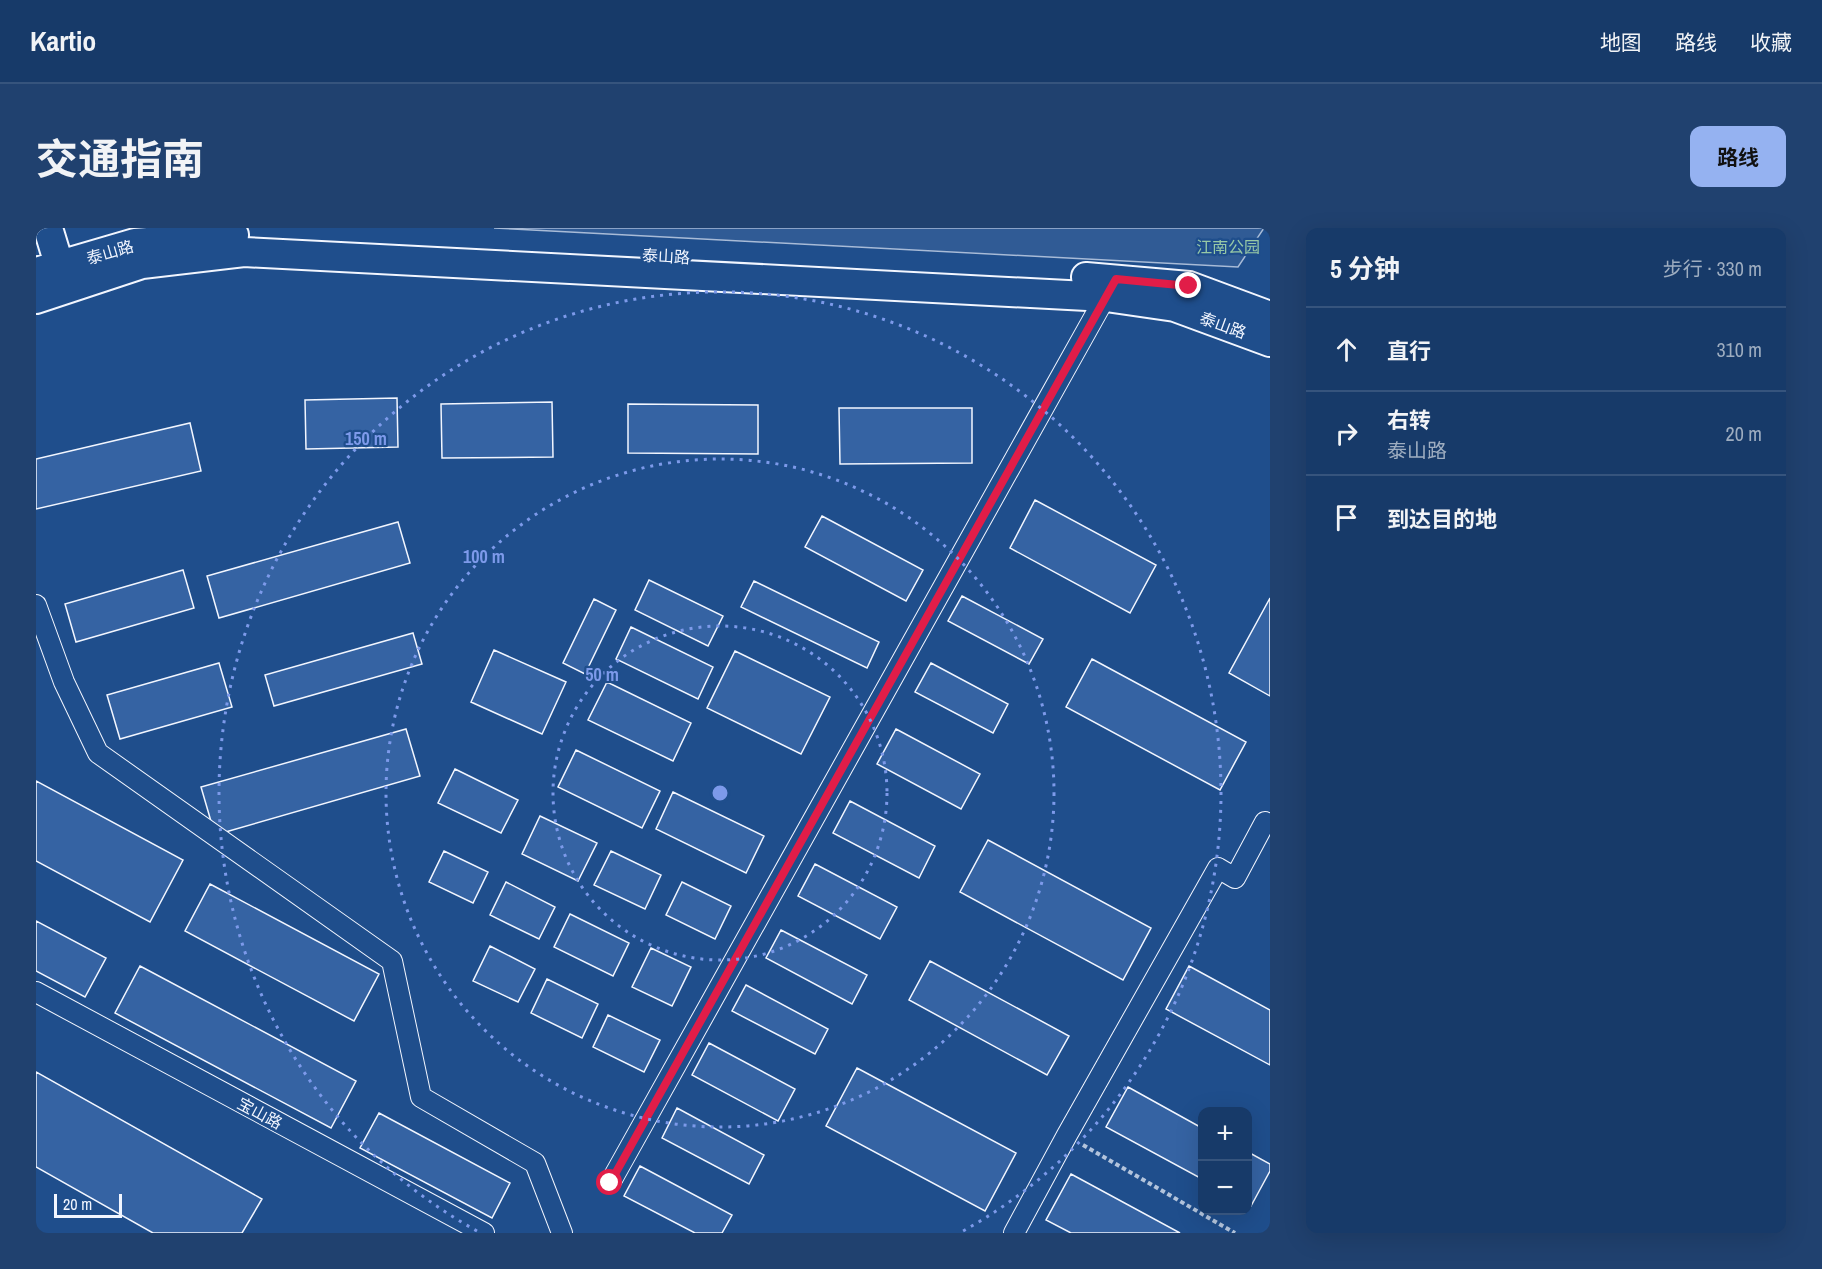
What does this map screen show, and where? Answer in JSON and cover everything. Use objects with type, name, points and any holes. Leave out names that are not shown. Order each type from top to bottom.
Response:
[{"type":"main road","name":"泰山路","points":[[48,228],[45,286],[142,264],[243,252],[1111,288],[1189,286],[1270,316]]},
{"type":"main road","name":"泰山路","points":[[1111,288],[1175,307],[1270,342]]},
{"type":"street","points":[[610,1183],[1111,288]]},
{"type":"street","points":[[36,605],[64,682],[98,753],[392,961],[421,1096],[535,1162],[562,1233]]},
{"type":"street","points":[[1014,1233],[1218,868],[1235,879],[1265,822]]},
{"type":"street","name":"宝山路","points":[[36,992],[484,1233]]},
{"type":"path","points":[[1067,1136],[1235,1233]]},
{"type":"shaded area","name":"江南公园","points":[[494,228],[1264,228],[1238,267]]},
{"type":"building","points":[[397,398],[398,447],[306,449],[305,400]]},
{"type":"building","points":[[552,402],[553,457],[442,458],[441,404]]},
{"type":"building","points":[[628,404],[758,405],[758,454],[628,453]]},
{"type":"building","points":[[839,408],[972,408],[972,463],[840,464]]},
{"type":"building","points":[[190,423],[201,471],[36,509],[36,459]]},
{"type":"building","points":[[1035,500],[1156,565],[1130,613],[1010,548]]},
{"type":"building","points":[[822,516],[923,570],[906,601],[805,547]]},
{"type":"building","points":[[398,522],[410,563],[219,618],[207,576]]},
{"type":"building","points":[[183,570],[194,608],[76,642],[65,604]]},
{"type":"building","points":[[649,580],[723,616],[708,646],[635,610]]},
{"type":"building","points":[[754,581],[879,642],[867,668],[741,607]]},
{"type":"building","points":[[962,596],[1043,639],[1029,664],[948,621]]},
{"type":"building","points":[[1270,598],[1270,696],[1229,673]]},
{"type":"building","points":[[594,599],[616,610],[585,674],[563,663]]},
{"type":"building","points":[[631,627],[713,667],[698,699],[616,659]]},
{"type":"building","points":[[413,633],[422,664],[274,706],[265,675]]},
{"type":"building","points":[[494,650],[566,682],[542,734],[471,702]]},
{"type":"building","points":[[735,651],[830,697],[801,754],[707,708]]},
{"type":"building","points":[[1092,659],[1246,742],[1220,790],[1066,707]]},
{"type":"building","points":[[219,663],[232,707],[120,739],[107,695]]},
{"type":"building","points":[[931,663],[1008,704],[993,733],[915,692]]},
{"type":"building","points":[[607,682],[691,723],[673,761],[588,720]]},
{"type":"building","points":[[406,729],[420,776],[215,835],[201,787]]},
{"type":"building","points":[[896,729],[980,774],[961,809],[877,764]]},
{"type":"building","points":[[576,750],[660,791],[642,828],[558,787]]},
{"type":"building","points":[[455,769],[518,800],[501,833],[438,803]]},
{"type":"building","points":[[36,781],[183,860],[150,922],[36,861]]},
{"type":"building","points":[[673,792],[764,836],[746,873],[656,829]]},
{"type":"building","points":[[850,801],[935,846],[919,878],[833,833]]},
{"type":"building","points":[[540,816],[597,843],[578,881],[522,854]]},
{"type":"building","points":[[988,840],[1151,928],[1123,980],[960,892]]},
{"type":"building","points":[[444,851],[488,872],[473,903],[429,882]]},
{"type":"building","points":[[611,851],[661,875],[645,909],[594,885]]},
{"type":"building","points":[[815,864],[897,907],[880,939],[798,896]]},
{"type":"building","points":[[506,882],[555,907],[539,939],[490,915]]},
{"type":"building","points":[[682,882],[731,906],[715,939],[666,915]]},
{"type":"building","points":[[210,884],[379,974],[354,1021],[185,931]]},
{"type":"building","points":[[570,914],[629,943],[613,976],[554,947]]},
{"type":"building","points":[[36,921],[106,958],[85,997],[36,971]]},
{"type":"building","points":[[781,930],[867,975],[852,1004],[766,958]]},
{"type":"building","points":[[490,946],[535,969],[518,1002],[473,981]]},
{"type":"building","points":[[651,948],[691,967],[672,1006],[632,987]]},
{"type":"building","points":[[930,961],[1069,1036],[1047,1075],[909,1000]]},
{"type":"building","points":[[140,966],[356,1081],[331,1128],[115,1013]]},
{"type":"building","points":[[1189,966],[1270,1010],[1270,1065],[1166,1009]]},
{"type":"building","points":[[547,979],[598,1004],[582,1038],[531,1013]]},
{"type":"building","points":[[746,985],[828,1029],[815,1054],[732,1011]]},
{"type":"building","points":[[608,1015],[660,1040],[644,1072],[593,1047]]},
{"type":"building","points":[[709,1043],[795,1089],[778,1121],[692,1075]]},
{"type":"building","points":[[857,1068],[1016,1153],[985,1211],[826,1126]]},
{"type":"building","points":[[36,1072],[262,1199],[242,1233],[153,1233],[36,1167]]},
{"type":"building","points":[[1128,1087],[1198,1126],[1198,1177],[1106,1127]]},
{"type":"building","points":[[677,1108],[764,1155],[749,1184],[662,1138]]},
{"type":"building","points":[[379,1113],[510,1183],[492,1218],[360,1148]]},
{"type":"building","points":[[1252,1154],[1270,1164],[1270,1171],[1252,1204]]},
{"type":"building","points":[[640,1166],[732,1215],[722,1233],[695,1233],[624,1196]]},
{"type":"building","points":[[1071,1174],[1180,1233],[1071,1233],[1046,1220]]},
{"type":"route","points":[[610,1183],[1116,279],[1189,286]]}]
